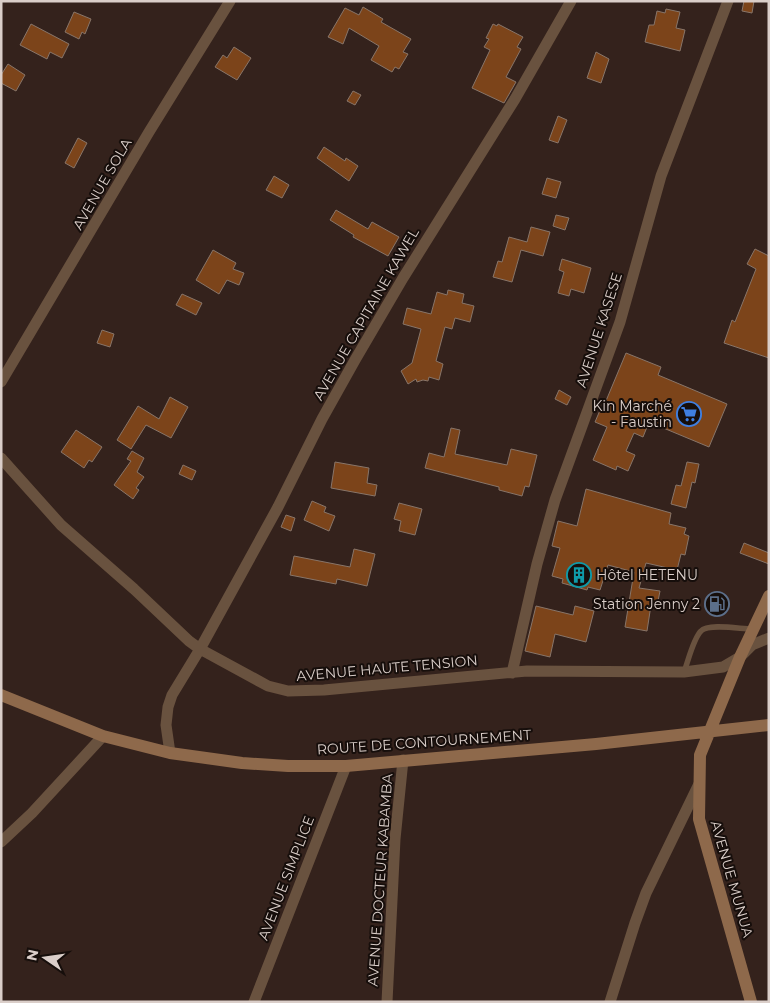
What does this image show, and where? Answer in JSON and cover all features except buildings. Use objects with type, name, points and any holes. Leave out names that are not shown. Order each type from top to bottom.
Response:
[{"type":"street","name":"AVENUE SOLA","points":[[1,382],[149,132],[230,1]]},
{"type":"street","name":"AVENUE CAPITAINE KAWEL","points":[[170,753],[166,725],[172,695],[200,649],[278,507],[318,426],[355,360],[403,278],[515,99],[571,1]]},
{"type":"street","name":"AVENUE KASESE","points":[[512,673],[537,564],[555,500],[620,322],[661,176],[728,1]]},
{"type":"street","name":"AVENUE HAUTE TENSION","points":[[1,458],[61,525],[134,589],[173,628],[200,649],[268,686],[288,691],[324,690],[512,673],[684,672],[723,667],[740,657],[752,645],[769,638]]},
{"type":"street","name":"AVENUE MUNUA","points":[[751,1002],[699,820],[700,755],[752,629],[769,596]]},
{"type":"street","name":"ROUTE DE CONTOURNEMENT","points":[[1,695],[103,736],[170,753],[189,757],[288,766],[346,766],[596,744],[769,725]]},
{"type":"street","points":[[1,842],[32,812],[103,736]]},
{"type":"street","name":"AVENUE DOCTEUR KABAMBA","points":[[387,1002],[394,839],[403,760]]},
{"type":"street","name":"AVENUE SIMPLICE","points":[[254,1002],[346,766]]},
{"type":"street","points":[[610,1002],[634,923],[646,892],[699,784]]},
{"type":"lane","points":[[684,672],[701,630],[708,627],[752,629]]},
{"type":"place","name":"Kin Marché - Faustin","points":[[689,414]]},
{"type":"place","name":"Hôtel HETENU","points":[[579,575]]},
{"type":"place","name":"Station Jenny 2","points":[[717,604]]}]
